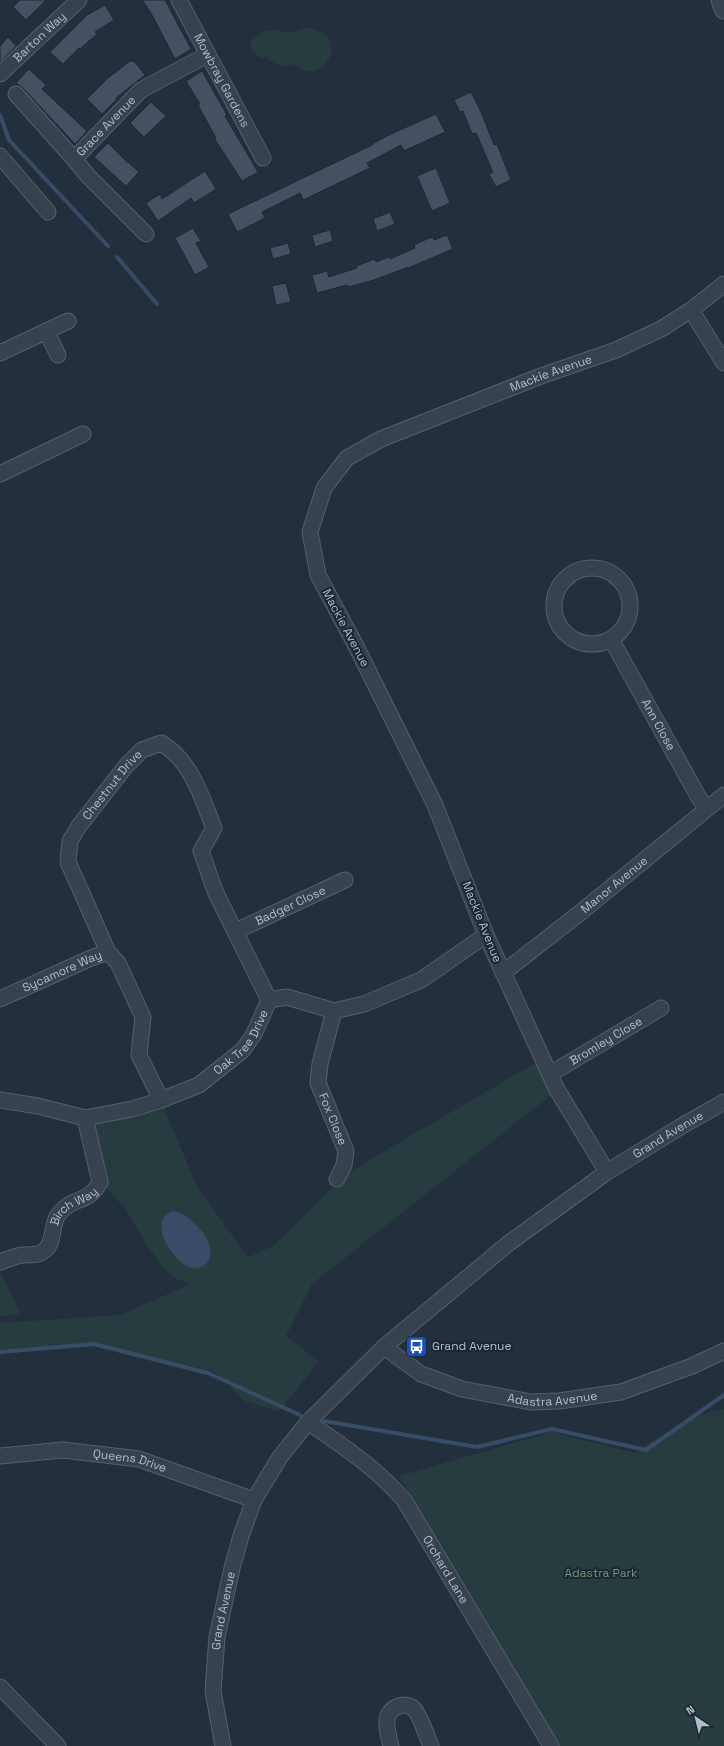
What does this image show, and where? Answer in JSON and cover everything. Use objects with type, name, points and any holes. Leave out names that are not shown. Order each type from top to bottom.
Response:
[{"type":"street","name":"Barton Way","points":[[0,74],[79,0]]},
{"type":"street","points":[[721,0],[724,9]]},
{"type":"street","name":"Mowbray Gardens","points":[[180,1],[263,158]]},
{"type":"street","name":"Grace Avenue","points":[[146,234],[88,176],[74,159],[141,90],[208,55]]},
{"type":"street","points":[[16,94],[74,159]]},
{"type":"street","points":[[0,156],[48,212]]},
{"type":"street","name":"Mackie Avenue","points":[[607,1172],[556,1088],[486,935],[435,805],[356,646],[318,575],[310,532],[324,488],[347,458],[382,439],[541,376],[616,350],[661,329],[691,310],[724,284]]},
{"type":"street","points":[[691,310],[724,363]]},
{"type":"street","points":[[0,353],[68,321]]},
{"type":"street","points":[[46,331],[58,355]]},
{"type":"street","points":[[0,474],[83,434]]},
{"type":"street","points":[[596,568],[613,574],[626,587],[630,598],[630,610],[627,622],[624,627],[611,639],[598,644],[585,644],[573,639],[563,631],[556,619],[554,606],[556,594],[563,582],[572,573],[585,569],[596,568]]},
{"type":"street","name":"Ann Close","points":[[611,639],[699,798],[707,808]]},
{"type":"street","name":"Chestnut Drive","points":[[108,952],[68,862],[70,841],[84,820],[126,766],[142,750],[161,743],[171,749],[182,760],[202,796],[214,828],[201,851],[215,891],[236,931]]},
{"type":"street","name":"Manor Avenue","points":[[503,973],[581,912],[724,795]]},
{"type":"street","name":"Badger Close","points":[[236,931],[345,880]]},
{"type":"street","points":[[236,931],[269,1000]]},
{"type":"street","name":"Oak Tree Drive","points":[[0,1100],[38,1106],[85,1118],[132,1109],[161,1100],[200,1085],[243,1050],[254,1034],[269,1000],[287,997],[334,1011],[364,1004],[421,980],[486,935]]},
{"type":"street","name":"Sycamore Way","points":[[0,999],[91,958],[108,952],[118,963],[143,1017],[139,1055],[161,1100]]},
{"type":"street","name":"Bromley Close","points":[[550,1074],[661,1008]]},
{"type":"street","name":"Fox Close","points":[[334,1011],[320,1064],[318,1083],[346,1151],[344,1165],[337,1179]]},
{"type":"street","name":"Grand Avenue","points":[[223,1746],[213,1691],[217,1637],[232,1568],[241,1536],[254,1500],[280,1457],[308,1422],[384,1347],[509,1243],[607,1172],[724,1102]]},
{"type":"street","name":"Birch Way","points":[[0,1262],[24,1255],[35,1255],[44,1252],[50,1245],[55,1221],[58,1215],[71,1202],[90,1196],[95,1191],[100,1182],[85,1118]]},
{"type":"street","name":"Adastra Avenue","points":[[384,1347],[421,1374],[462,1389],[531,1402],[560,1401],[621,1392],[692,1366],[724,1351]]},
{"type":"street","name":"Orchard Lane","points":[[308,1422],[354,1453],[389,1482],[404,1500],[551,1746]]},
{"type":"street","name":"Queens Drive","points":[[0,1456],[63,1450],[139,1459],[254,1500]]},
{"type":"street","points":[[0,1687],[58,1746]]},
{"type":"street","points":[[391,1746],[386,1720],[391,1711],[398,1706],[408,1705],[416,1710],[431,1746]]},
{"type":"green space","points":[[306,28],[320,32],[328,38],[331,46],[331,54],[327,61],[322,67],[315,71],[305,71],[293,64],[285,66],[278,65],[266,57],[259,57],[251,50],[251,41],[265,31],[279,30],[287,33]]},
{"type":"green space","points":[[535,1063],[565,1084],[312,1284],[286,1336],[319,1362],[279,1411],[245,1401],[215,1372],[94,1344],[0,1352],[0,1323],[120,1315],[191,1284],[177,1279],[164,1269],[141,1236],[125,1208],[100,1182],[85,1118],[161,1100],[197,1187],[248,1257],[273,1246],[347,1173]]},
{"type":"green space","points":[[0,1271],[20,1314],[0,1317]]},
{"type":"green space","name":"Adastra Park","points":[[724,1409],[724,1746],[559,1746],[399,1476],[552,1432],[634,1453],[689,1418]]},
{"type":"water","points":[[173,1211],[190,1219],[205,1236],[209,1245],[210,1254],[207,1262],[199,1268],[191,1268],[183,1263],[175,1256],[168,1246],[163,1235],[161,1225],[164,1217]]},
{"type":"building","points":[[20,0],[46,0],[26,20],[13,7]]},
{"type":"building","points":[[142,0],[165,0],[191,49],[175,59],[151,13]]},
{"type":"building","points":[[105,5],[114,20],[95,32],[97,34],[80,49],[79,48],[63,64],[50,52],[87,15]]},
{"type":"building","points":[[8,37],[16,46],[0,62],[0,46]]},
{"type":"building","points":[[130,61],[134,61],[145,75],[116,98],[117,99],[102,114],[87,99],[108,78]]},
{"type":"building","points":[[29,69],[46,85],[42,89],[87,131],[75,144],[23,88],[16,83]]},
{"type":"building","points":[[202,71],[227,115],[225,116],[258,172],[242,181],[214,138],[216,138],[198,105],[200,104],[186,81]]},
{"type":"building","points":[[471,92],[481,112],[494,145],[497,144],[511,180],[496,187],[489,174],[493,172],[476,133],[472,134],[463,111],[460,112],[454,100]]},
{"type":"building","points":[[151,102],[166,116],[144,137],[130,123]]},
{"type":"building","points":[[436,114],[445,132],[404,151],[401,145],[367,163],[370,168],[303,200],[300,193],[262,212],[265,218],[237,232],[228,214],[372,145],[391,134]]},
{"type":"building","points":[[108,143],[139,172],[126,186],[94,157]]},
{"type":"building","points":[[436,168],[450,203],[432,211],[417,176]]},
{"type":"building","points":[[205,171],[216,189],[194,203],[191,198],[158,221],[146,203],[160,194],[162,199]]},
{"type":"building","points":[[390,212],[395,224],[377,231],[373,219]]},
{"type":"building","points":[[193,228],[201,241],[196,243],[209,267],[195,275],[175,238]]},
{"type":"building","points":[[330,230],[333,241],[315,247],[312,235]]},
{"type":"building","points":[[447,235],[453,249],[408,268],[374,280],[317,293],[312,275],[327,271],[329,277],[357,268],[356,266],[375,259],[376,262],[389,257],[390,259],[415,248],[414,245],[427,239],[433,237],[434,240]]},
{"type":"building","points":[[288,243],[291,254],[273,259],[270,248]]},
{"type":"building","points":[[286,283],[291,302],[276,305],[272,286]]},
{"type":"waterway","points":[[0,115],[9,140],[108,246]]},
{"type":"waterway","points":[[117,257],[157,304]]},
{"type":"waterway","points":[[0,1352],[94,1344],[208,1373],[300,1415]]},
{"type":"waterway","points":[[324,1421],[477,1447],[552,1429],[646,1450],[724,1395]]},
{"type":"place","name":"Grand Avenue","points":[[416,1346]]}]
